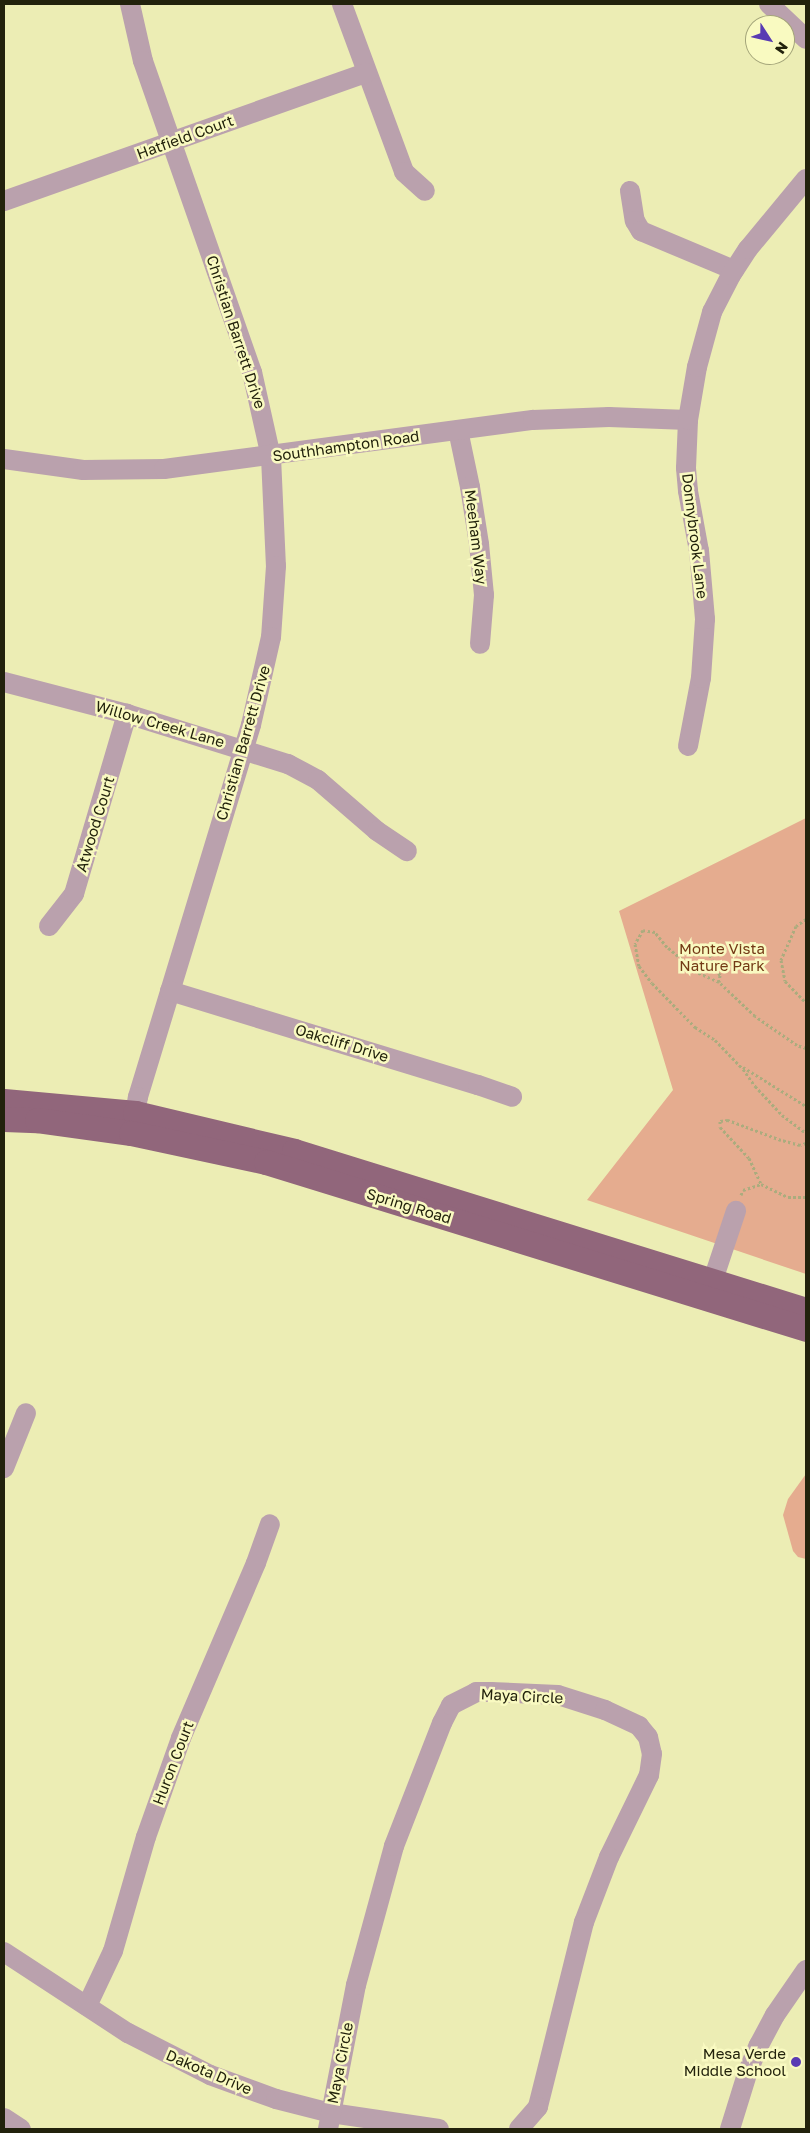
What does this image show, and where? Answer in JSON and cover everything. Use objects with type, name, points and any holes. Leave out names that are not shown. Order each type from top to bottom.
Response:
[{"type":"main road","name":"Spring Road","points":[[4,1101],[294,1151],[806,1310]]},
{"type":"main road","name":"Spring Road","points":[[4,1119],[133,1123],[266,1162],[806,1329]]},
{"type":"street","name":"Christian Barrett Drive","points":[[130,4],[142,61],[250,364],[271,457],[276,566],[274,606],[265,666],[243,749],[170,991],[133,1123]]},
{"type":"street","points":[[342,4],[404,172],[425,191]]},
{"type":"street","points":[[769,4],[806,39]]},
{"type":"street","name":"Hatfield Court","points":[[4,201],[366,73]]},
{"type":"street","name":"Donnybrook Lane","points":[[688,746],[701,678],[705,618],[699,551],[688,491],[688,420],[697,367],[712,312],[734,270],[759,235],[806,179]]},
{"type":"street","points":[[630,191],[635,221],[641,231],[734,270]]},
{"type":"street","name":"Southhampton Road","points":[[4,459],[54,467],[124,471],[164,469],[271,457],[533,420],[585,417],[688,420]]},
{"type":"street","name":"Meeham Way","points":[[458,430],[470,487],[484,595],[480,644]]},
{"type":"street","name":"Willow Creek Lane","points":[[4,682],[127,714],[288,764],[318,780],[377,831],[407,850]]},
{"type":"street","name":"Atwood Court","points":[[48,926],[74,894],[127,714]]},
{"type":"street","name":"Oakcliff Drive","points":[[170,991],[512,1097]]},
{"type":"street","points":[[713,1280],[736,1211]]},
{"type":"street","points":[[4,1468],[26,1413]]},
{"type":"street","name":"Huron Court","points":[[87,2006],[113,1951],[146,1837],[181,1738],[256,1563],[270,1524]]},
{"type":"street","name":"Maya Circle","points":[[329,2121],[356,1985],[394,1846],[442,1723],[451,1705],[476,1692],[491,1692],[558,1695],[605,1710],[639,1726],[648,1737],[652,1754],[649,1775],[609,1857],[584,1922],[545,2074],[542,2097],[538,2107],[522,2126]]},
{"type":"street","name":"Dakota Drive","points":[[4,1952],[128,2033],[210,2075],[329,2121],[439,2129]]},
{"type":"street","points":[[730,2129],[746,2074],[759,2045],[775,2015],[806,1970]]},
{"type":"street","points":[[4,2118],[21,2129]]},
{"type":"path","points":[[806,919],[796,926],[781,960],[785,981],[806,1003]]},
{"type":"path","points":[[806,1048],[797,1045],[755,1016],[719,982],[698,972],[667,947],[655,932],[643,930],[635,944],[639,966],[695,1027],[715,1040],[782,1115],[806,1133]]},
{"type":"path","points":[[705,946],[720,975],[719,982]]},
{"type":"path","points":[[736,1062],[806,1106]]},
{"type":"path","points":[[806,1143],[800,1145],[781,1140],[728,1120],[720,1121],[720,1127],[749,1158],[761,1184],[788,1197],[806,1197]]},
{"type":"green space","name":"Monte Vista Nature Park","points":[[806,818],[806,1274],[587,1200],[673,1090],[619,911]]},
{"type":"green space","points":[[806,1474],[806,1559],[798,1557],[793,1551],[783,1515],[788,1499]]},
{"type":"place","name":"Mesa Verde Middle School","points":[[796,2062]]}]
